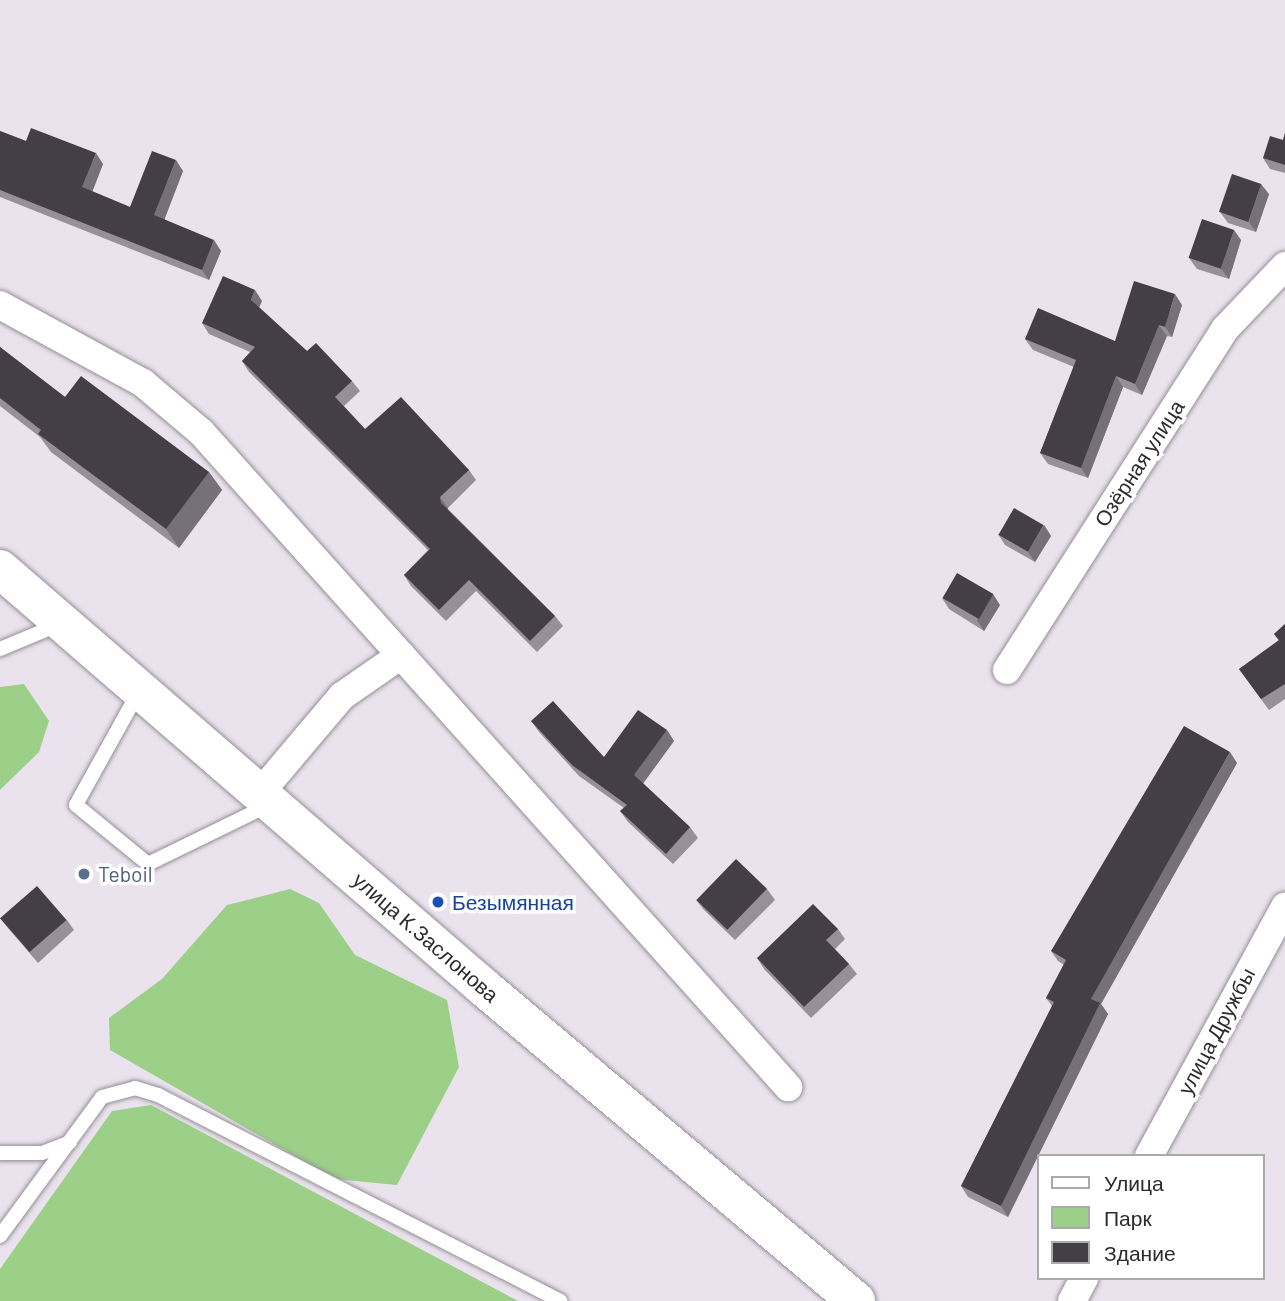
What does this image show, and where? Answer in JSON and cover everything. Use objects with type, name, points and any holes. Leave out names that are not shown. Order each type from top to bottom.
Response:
[{"type":"street","name":"Озёрная улица","points":[[1007,670],[1225,329],[1285,266]]},
{"type":"street","points":[[0,304],[143,383],[201,432],[788,1087]]},
{"type":"street","name":"улица К.Заслонова","points":[[0,569],[139,692],[856,1301]]},
{"type":"street","points":[[266,798],[342,696],[401,655]]},
{"type":"street","name":"улица Дружбы","points":[[1150,1154],[1285,907]]},
{"type":"street","points":[[1072,1301],[1083,1280]]},
{"type":"lane","points":[[0,649],[61,624]]},
{"type":"lane","points":[[139,692],[76,805],[148,864],[266,798]]},
{"type":"lane","points":[[0,1237],[102,1097],[135,1088],[158,1095],[559,1301]]},
{"type":"lane","points":[[0,1153],[42,1153],[71,1142]]},
{"type":"green space","points":[[24,684],[49,721],[39,752],[0,790],[0,687]]},
{"type":"green space","points":[[290,889],[319,903],[355,955],[447,1000],[459,1067],[397,1185],[335,1179],[110,1050],[109,1018],[162,979],[227,905]]},
{"type":"green space","points":[[151,1105],[518,1301],[0,1301],[0,1269],[112,1111]]},
{"type":"building","points":[[31,128],[96,153],[82,187],[130,207],[152,151],[176,160],[154,215],[214,240],[202,270],[0,190],[0,131],[26,141]]},
{"type":"building","points":[[1285,133],[1285,165],[1263,158],[1270,136],[1283,140]]},
{"type":"building","points":[[1232,174],[1261,184],[1248,222],[1219,212]]},
{"type":"building","points":[[1202,219],[1234,230],[1221,269],[1189,258]]},
{"type":"building","points":[[223,276],[255,290],[251,300],[307,351],[316,343],[352,381],[335,397],[365,429],[401,397],[469,470],[440,497],[441,503],[555,616],[530,641],[469,580],[439,610],[404,575],[430,549],[242,361],[255,347],[202,323]]},
{"type":"building","points":[[1134,281],[1175,294],[1165,327],[1159,325],[1135,384],[1116,376],[1081,468],[1040,453],[1076,360],[1025,339],[1038,308],[1115,341]]},
{"type":"building","points":[[0,347],[65,397],[81,376],[209,472],[166,529],[38,434],[41,430],[0,398]]},
{"type":"building","points":[[1014,508],[1043,525],[1028,552],[999,535]]},
{"type":"building","points":[[957,573],[993,594],[979,619],[942,598]]},
{"type":"building","points":[[1285,624],[1285,684],[1261,699],[1239,669],[1279,640],[1274,634]]},
{"type":"building","points":[[553,701],[604,757],[638,710],[667,730],[634,775],[690,827],[666,854],[620,811],[627,805],[572,765],[531,721]]},
{"type":"building","points":[[1184,726],[1230,752],[1091,999],[1100,1003],[1001,1206],[961,1186],[1054,1002],[1046,998],[1066,960],[1051,951]]},
{"type":"building","points":[[736,859],[767,889],[727,930],[696,900]]},
{"type":"building","points":[[37,886],[67,920],[30,952],[0,918]]},
{"type":"building","points":[[813,904],[838,929],[826,940],[849,964],[804,1007],[757,958]]},
{"type":"place","name":"Teboil","points":[[84,874]]},
{"type":"place","name":"Безымянная","points":[[438,902]]}]
